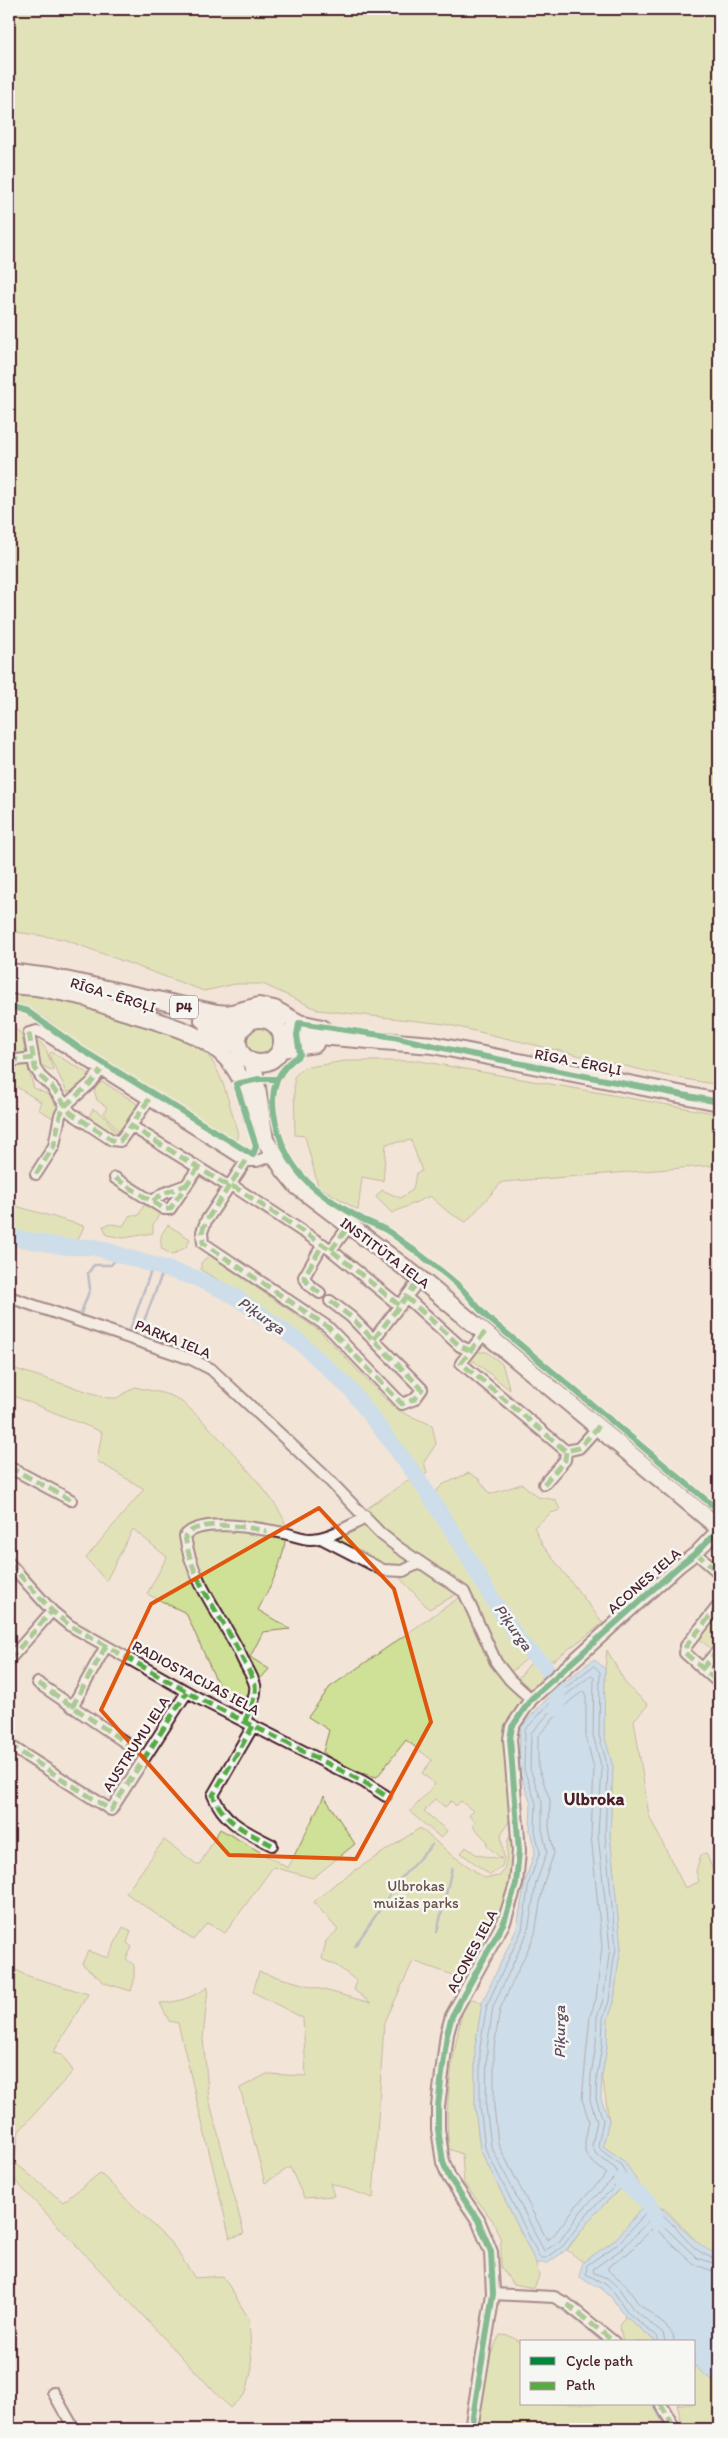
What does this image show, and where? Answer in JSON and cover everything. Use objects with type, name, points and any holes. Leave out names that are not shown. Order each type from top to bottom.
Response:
[{"type":"main road","name":"RĪGA - ĒRGĻI","points":[[9,972],[65,980],[198,1019],[231,1027],[245,1026]]},
{"type":"main road","name":"P4","points":[[65,980],[217,1014],[228,1014],[252,1007],[268,1007],[299,1023],[315,1027],[394,1037],[433,1045]]},
{"type":"main road","name":"RĪGA - ĒRGĻI","points":[[9,985],[36,987],[89,999],[104,1000],[196,1027],[227,1038],[239,1047]]},
{"type":"main road","name":"INSTITŪTA IELA","points":[[89,999],[168,1024],[202,1040],[224,1055],[238,1072],[255,1124],[274,1155],[297,1186],[420,1279],[599,1426],[719,1529]]},
{"type":"main road","points":[[253,1020],[263,1020],[274,1024],[281,1041],[276,1057],[261,1062],[244,1057],[239,1047],[240,1033],[253,1020]]},
{"type":"main road","name":"RĪGA - ĒRGĻI","points":[[281,1041],[433,1045],[719,1102]]},
{"type":"main road","name":"RĪGA - ĒRGĻI","points":[[281,1041],[307,1044],[347,1042],[466,1053]]},
{"type":"main road","points":[[261,1062],[265,1140]]},
{"type":"main road","points":[[261,1062],[274,1155]]},
{"type":"street","points":[[148,1099],[120,1141],[112,1140],[72,1112],[52,1086],[40,1077],[33,1058],[29,1033],[37,1031],[44,1033],[246,1161],[257,1161],[274,1155]]},
{"type":"street","points":[[9,1061],[33,1058]]},
{"type":"street","points":[[36,1174],[54,1146],[58,1122],[67,1104],[91,1083],[101,1070]]},
{"type":"street","points":[[131,1126],[327,1247],[400,1306]]},
{"type":"street","points":[[246,1161],[206,1221],[202,1232],[203,1243],[328,1327],[402,1404],[415,1399],[422,1389],[374,1339],[351,1317],[330,1301]]},
{"type":"street","points":[[115,1178],[164,1209],[170,1209],[198,1168]]},
{"type":"street","points":[[153,1201],[162,1194],[186,1185]]},
{"type":"street","points":[[320,1293],[309,1285],[304,1277],[327,1247],[349,1226]]},
{"type":"street","points":[[374,1339],[420,1279]]},
{"type":"street","name":"PARKA IELA","points":[[9,1297],[191,1358],[211,1369],[288,1440],[381,1534],[464,1592],[496,1662],[510,1680],[531,1699]]},
{"type":"street","points":[[406,1297],[460,1346],[469,1350]]},
{"type":"street","points":[[484,1332],[461,1363],[566,1451]]},
{"type":"street","points":[[566,1451],[579,1448],[599,1426]]},
{"type":"street","points":[[544,1484],[566,1460],[566,1451]]},
{"type":"street","points":[[9,1468],[71,1500]]},
{"type":"street","points":[[272,1845],[231,1823],[218,1806],[213,1795],[226,1773],[249,1724],[255,1686],[232,1636],[199,1585],[187,1550],[185,1536],[190,1530],[202,1526],[252,1528],[309,1539],[321,1538],[360,1521],[365,1516]]},
{"type":"street","name":"ACONES IELA","points":[[471,2429],[493,2294],[491,2252],[487,2238],[449,2177],[443,2162],[438,2129],[438,2106],[447,2034],[452,2016],[504,1922],[516,1884],[519,1851],[510,1739],[512,1727],[521,1711],[531,1699],[678,1566],[696,1553],[719,1529]]},
{"type":"street","points":[[321,1538],[383,1570],[403,1571],[419,1562]]},
{"type":"street","points":[[696,1553],[719,1573]]},
{"type":"street","name":"RADIOSTACIJAS IELA","points":[[9,1563],[52,1612],[69,1625],[187,1692],[364,1782],[386,1796]]},
{"type":"street","points":[[719,1605],[686,1646],[685,1653],[719,1683]]},
{"type":"street","points":[[9,1660],[52,1612]]},
{"type":"street","points":[[72,1707],[106,1646]]},
{"type":"street","points":[[702,1669],[719,1649]]},
{"type":"street","points":[[38,1683],[132,1747]]},
{"type":"street","name":"AUSTRUMU IELA","points":[[9,1744],[111,1810],[187,1692]]},
{"type":"street","points":[[493,2294],[554,2297],[567,2304],[612,2340]]},
{"type":"street","points":[[53,2392],[74,2429]]},
{"type":"street","points":[[662,2406],[675,2429]]},
{"type":"highlighted area","points":[[319,1508],[394,1589],[431,1722],[356,1859],[229,1855],[101,1710],[151,1604]]},
{"type":"green space","points":[[9,9],[719,9],[719,1085],[668,1076],[445,1024],[319,1010],[263,984],[235,984],[204,991],[63,939],[9,931]]},
{"type":"green space","points":[[9,992],[54,998],[116,1013],[175,1034],[197,1045],[210,1058],[220,1076],[238,1134],[236,1141],[74,1041],[39,1014],[20,1005],[9,1003]]},
{"type":"green space","points":[[260,1024],[267,1025],[272,1029],[276,1034],[276,1048],[272,1053],[267,1057],[260,1058],[253,1057],[248,1053],[244,1048],[243,1041],[244,1034],[248,1029],[253,1025]]},
{"type":"green space","points":[[9,1025],[21,1033],[26,1054],[9,1057]]},
{"type":"green space","points":[[36,1038],[46,1049],[54,1071],[38,1064]]},
{"type":"green space","points":[[51,1052],[92,1074],[92,1076],[75,1092],[67,1092],[49,1055]]},
{"type":"green space","points":[[345,1061],[420,1061],[719,1114],[719,1165],[502,1182],[466,1222],[448,1212],[430,1196],[392,1213],[376,1197],[382,1190],[400,1198],[413,1190],[416,1173],[422,1171],[411,1140],[386,1144],[383,1181],[362,1177],[358,1210],[318,1186],[305,1136],[295,1135],[294,1077],[303,1068]]},
{"type":"green space","points":[[16,1064],[27,1065],[34,1088],[49,1095],[57,1107],[54,1131],[53,1118],[38,1109],[41,1102],[9,1082],[9,1066]]},
{"type":"green space","points":[[103,1082],[136,1103],[138,1107],[122,1131],[119,1132],[104,1113],[107,1107],[97,1100],[93,1086]]},
{"type":"green space","points":[[93,1109],[102,1114],[117,1133],[112,1134],[88,1118]]},
{"type":"green space","points":[[145,1203],[160,1213],[153,1225],[153,1233],[124,1238],[107,1235],[103,1226],[111,1224],[123,1226],[130,1215],[138,1216]]},
{"type":"green space","points":[[9,1204],[84,1226],[75,1246],[40,1242],[9,1233]]},
{"type":"green space","points":[[168,1225],[190,1239],[186,1247],[172,1255],[162,1249],[161,1245],[161,1236]]},
{"type":"green space","points":[[209,1255],[321,1332],[391,1405],[405,1414],[432,1425],[436,1444],[424,1462],[427,1473],[420,1478],[352,1388],[303,1340],[237,1290],[201,1270],[201,1263]]},
{"type":"green space","points":[[477,1352],[487,1352],[502,1364],[510,1390],[474,1361],[470,1365],[468,1361]]},
{"type":"green space","points":[[9,1367],[108,1398],[117,1398],[135,1387],[174,1397],[204,1422],[239,1459],[281,1513],[285,1524],[284,1547],[278,1568],[258,1610],[290,1629],[263,1632],[250,1657],[269,1669],[236,1707],[224,1698],[186,1613],[147,1594],[167,1557],[133,1529],[106,1581],[86,1558],[144,1489],[97,1461],[102,1432],[9,1394]]},
{"type":"green space","points":[[469,1473],[479,1479],[490,1494],[522,1484],[538,1497],[556,1500],[560,1510],[551,1513],[534,1527],[543,1546],[603,1623],[554,1660],[547,1660],[523,1638],[433,1495],[442,1485]]},
{"type":"green space","points":[[414,1476],[475,1581],[516,1646],[530,1656],[510,1673],[502,1663],[474,1606],[409,1553],[365,1510]]},
{"type":"green space","points":[[357,1526],[363,1526],[410,1562],[410,1565],[400,1568],[380,1565],[333,1539]]},
{"type":"green space","points":[[420,1566],[459,1593],[429,1609],[399,1577]]},
{"type":"green space","points":[[460,1597],[474,1624],[489,1664],[524,1700],[508,1724],[510,1820],[501,1834],[504,1860],[502,1866],[492,1874],[489,1874],[461,1853],[466,1847],[477,1855],[502,1859],[486,1845],[488,1842],[473,1826],[476,1822],[469,1816],[473,1811],[461,1801],[456,1806],[451,1801],[445,1807],[435,1799],[424,1811],[447,1831],[441,1838],[410,1812],[435,1784],[422,1773],[432,1760],[406,1740],[377,1777],[356,1771],[335,1761],[323,1752],[329,1730],[308,1717],[330,1687]]},
{"type":"green space","points":[[719,1610],[719,1643],[714,1651],[697,1637]]},
{"type":"green space","points":[[607,1650],[626,1684],[648,1705],[634,1720],[649,1816],[685,1888],[699,1882],[696,1871],[701,1855],[706,1853],[719,1885],[719,2255],[704,2249],[665,2209],[646,2204],[614,2241],[583,2262],[567,2250],[591,2218],[624,2185],[629,2171],[625,2162],[603,2146],[609,2120],[602,2075],[607,2047],[608,2019],[614,2002],[621,1949],[610,1834],[613,1767],[604,1734]]},
{"type":"green space","points":[[534,1659],[549,1678],[536,1687],[530,1688],[517,1680]]},
{"type":"green space","points":[[324,1796],[355,1844],[313,1878],[273,1867],[225,1933],[207,1923],[193,1940],[126,1893],[164,1840],[199,1866],[220,1829],[288,1868]]},
{"type":"green space","name":"Ulbrokas muižas parks","points":[[420,1828],[449,1853],[485,1878],[500,1876],[504,1870],[511,1834],[514,1851],[512,1878],[503,1910],[463,1984],[450,1974],[413,1961],[384,2024],[373,2198],[330,2183],[334,2196],[304,2198],[290,2167],[265,2183],[240,2088],[267,2074],[306,2076],[303,2018],[253,1992],[259,1972],[371,2003],[354,1990],[357,1981],[337,1966],[322,1959],[326,1941],[338,1930],[314,1902],[336,1883]]},
{"type":"green space","points":[[123,1927],[131,1931],[127,1943],[132,1947],[126,1959],[134,1965],[134,1981],[131,1991],[105,1983],[82,1964],[88,1951],[108,1958]]},
{"type":"green space","points":[[9,1966],[25,1975],[88,1994],[53,2053],[62,2055],[73,2071],[19,2131],[14,2162],[63,2202],[100,2173],[172,2244],[195,2278],[223,2276],[249,2319],[252,2368],[246,2393],[230,2408],[9,2174]]},
{"type":"green space","points":[[208,1987],[203,2039],[209,2099],[244,2234],[230,2238],[178,2023],[169,2021],[160,2003],[185,1999]]},
{"type":"green space","points":[[473,1999],[482,2003],[475,2047],[475,2107],[480,2149],[536,2263],[539,2276],[534,2288],[513,2284],[501,2267],[501,2240],[493,2221],[464,2183],[462,2154],[449,2149],[447,2113],[453,2058],[464,2004]]},
{"type":"green space","points":[[625,2316],[655,2340],[623,2340],[620,2327]]},
{"type":"green space","points":[[500,2335],[510,2336],[520,2342],[520,2406],[657,2406],[671,2429],[477,2429],[488,2359]]},
{"type":"green space","points":[[696,2367],[706,2376],[719,2383],[719,2429],[690,2429],[681,2420],[678,2406],[696,2406]]},
{"type":"water","points":[[594,1659],[605,1669],[604,1734],[613,1767],[610,1834],[621,1949],[614,2002],[608,2019],[607,2047],[602,2075],[601,2099],[609,2120],[603,2146],[625,2162],[642,2189],[635,2196],[623,2185],[591,2218],[566,2250],[548,2263],[536,2263],[480,2149],[475,2107],[475,2047],[482,2003],[517,1928],[525,1881],[535,1851],[530,1831],[531,1804],[519,1771],[520,1728],[557,1688]]},
{"type":"water","points":[[651,2201],[660,2207],[700,2244],[719,2255],[719,2383],[706,2376],[696,2367],[696,2340],[655,2340],[625,2316],[610,2296],[601,2288],[579,2276],[583,2262],[614,2241],[646,2204]]},
{"type":"waterway","name":"Piķurga","points":[[9,1237],[68,1247],[94,1247],[196,1278],[233,1295],[301,1343],[351,1390],[415,1474],[521,1643],[545,1666],[557,1688],[558,1709]]},
{"type":"waterway","points":[[81,1313],[90,1289],[88,1273],[94,1265],[111,1265],[120,1255]]},
{"type":"waterway","points":[[129,1333],[153,1265]]},
{"type":"waterway","points":[[139,1334],[164,1269]]},
{"type":"waterway","points":[[355,1946],[401,1878],[432,1845]]},
{"type":"waterway","points":[[437,1932],[452,1868]]},
{"type":"waterway","name":"Piķurga","points":[[621,2180],[649,2203],[658,2223]]},
{"type":"waterway","points":[[557,2306],[601,2340]]},
{"type":"waterway","points":[[654,2406],[667,2429]]},
{"type":"marked path","points":[[29,1033],[35,1068],[71,1113],[112,1140],[120,1141],[131,1126]]},
{"type":"marked path","points":[[9,1061],[33,1058]]},
{"type":"marked path","points":[[36,1174],[54,1146],[60,1115],[67,1104],[91,1083],[101,1070]]},
{"type":"marked path","points":[[149,1099],[131,1126],[223,1183],[236,1188],[331,1250],[400,1306]]},
{"type":"marked path","points":[[246,1161],[206,1221],[202,1232],[203,1243],[328,1327],[402,1404],[415,1399],[422,1389],[351,1317],[330,1301]]},
{"type":"marked path","points":[[115,1178],[164,1209],[170,1209],[198,1168]]},
{"type":"marked path","points":[[153,1201],[162,1194],[186,1185]]},
{"type":"marked path","points":[[331,1250],[349,1226]]},
{"type":"marked path","points":[[320,1293],[309,1285],[304,1277],[323,1244]]},
{"type":"marked path","points":[[374,1339],[420,1279]]},
{"type":"marked path","points":[[406,1297],[460,1346],[469,1350]]},
{"type":"marked path","points":[[485,1332],[461,1363],[566,1451],[579,1448],[599,1426]]},
{"type":"marked path","points":[[544,1484],[565,1460],[566,1451]]},
{"type":"marked path","points":[[9,1467],[71,1500]]},
{"type":"marked path","points":[[245,1721],[254,1699],[255,1685],[201,1585],[194,1570],[185,1536],[191,1530],[211,1525],[235,1526],[267,1531]]},
{"type":"marked path","points":[[696,1553],[719,1573]]},
{"type":"marked path","points":[[9,1563],[52,1611],[69,1625],[200,1699],[364,1782],[386,1796]]},
{"type":"marked path","points":[[719,1605],[686,1646],[685,1653],[719,1683]]},
{"type":"marked path","points":[[9,1660],[52,1611]]},
{"type":"marked path","points":[[72,1707],[106,1646]]},
{"type":"marked path","points":[[702,1669],[719,1649]]},
{"type":"marked path","points":[[38,1683],[132,1747]]},
{"type":"marked path","points":[[9,1745],[111,1810],[187,1692]]},
{"type":"marked path","points":[[253,1726],[213,1795],[223,1813],[237,1826],[272,1845]]},
{"type":"marked path","points":[[567,2304],[612,2340]]},
{"type":"marked path","points":[[662,2406],[675,2429]]},
{"type":"cycle path","points":[[9,1006],[27,1011],[79,1048],[253,1155],[256,1146],[236,1084],[259,1079],[277,1079]]},
{"type":"cycle path","points":[[719,1102],[466,1053],[394,1037],[299,1023],[297,1035],[300,1055],[292,1060],[281,1073],[273,1095],[278,1133],[293,1165],[303,1178],[329,1199],[362,1219],[389,1232],[436,1267],[461,1288],[487,1317],[711,1504],[719,1508]]},
{"type":"cycle path","points":[[471,2429],[493,2294],[491,2252],[478,2220],[449,2177],[443,2162],[438,2129],[438,2106],[447,2034],[452,2016],[504,1922],[516,1884],[519,1851],[510,1739],[512,1727],[531,1699],[679,1566],[696,1553],[719,1529]]},
{"type":"district","name":"Ulbroka","points":[[594,1799]]}]
